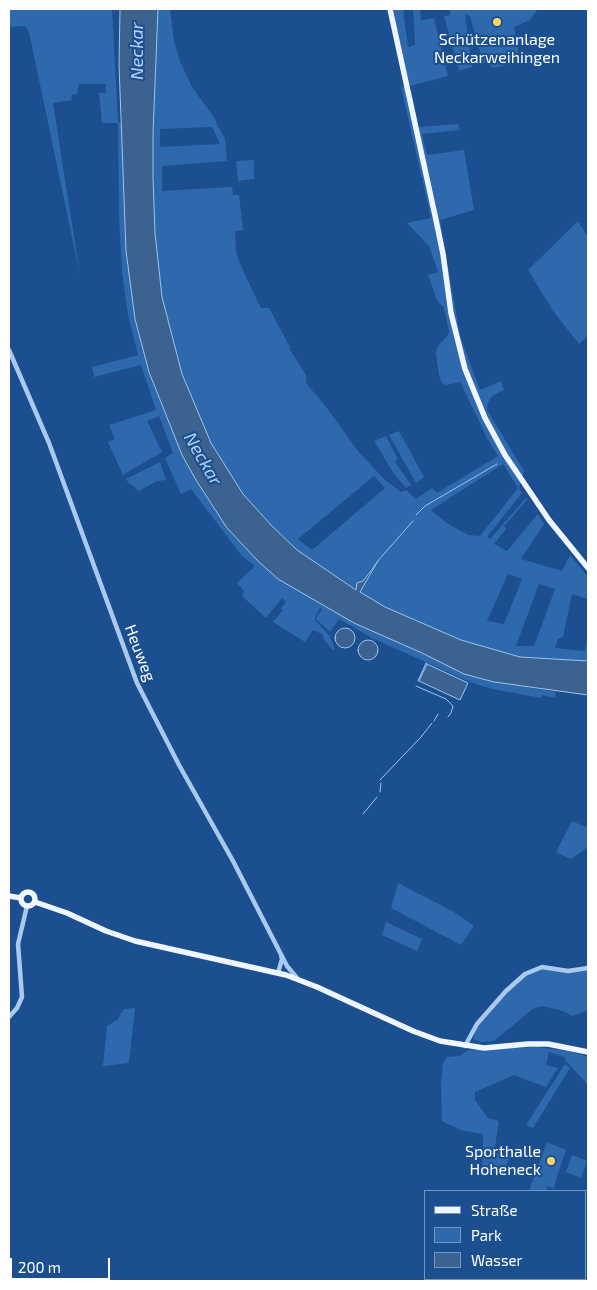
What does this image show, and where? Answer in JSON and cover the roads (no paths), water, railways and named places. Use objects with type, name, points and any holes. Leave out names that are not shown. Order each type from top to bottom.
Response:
[{"type":"main road","points":[[390,9],[443,254],[451,313],[465,369],[485,418],[505,455],[549,520],[588,568]]},
{"type":"main road","points":[[21,898],[25,893],[31,892],[35,896],[35,902]]},
{"type":"main road","points":[[9,896],[21,898]]},
{"type":"main road","points":[[21,898],[22,902],[27,906],[35,902]]},
{"type":"main road","points":[[35,902],[67,913],[125,938],[175,951],[278,973],[299,980],[429,1038],[484,1048],[548,1044],[588,1052]]},
{"type":"street","name":"Heuweg","points":[[9,350],[49,443],[137,683],[285,962],[290,971],[299,980]]},
{"type":"street","points":[[9,1017],[17,1008],[22,997],[18,944],[27,906]]},
{"type":"street","points":[[278,973],[282,959],[280,951]]},
{"type":"street","points":[[278,973],[284,968],[285,962]]},
{"type":"street","points":[[465,1046],[474,1028],[506,991],[525,974],[542,967],[568,971],[588,968]]},
{"type":"water","name":"Neckar","points":[[120,9],[158,9],[153,178],[155,233],[162,297],[182,374],[211,443],[243,494],[297,550],[356,590],[357,583],[363,581],[378,561],[360,592],[385,607],[461,640],[520,657],[588,661],[588,695],[494,682],[464,674],[354,623],[278,579],[227,528],[182,455],[149,372],[135,319],[126,251],[119,65]]},
{"type":"water","points":[[345,628],[352,631],[355,638],[352,645],[345,648],[338,645],[335,638],[338,631]]},
{"type":"water","points":[[368,640],[375,643],[378,650],[375,657],[368,660],[361,657],[358,650],[361,643]]},
{"type":"water","points":[[427,664],[468,683],[460,700],[419,681]]},
{"type":"waterway","points":[[416,515],[425,506],[497,464]]},
{"type":"waterway","points":[[377,562],[413,521]]},
{"type":"waterway","points":[[418,681],[426,663]]},
{"type":"waterway","points":[[416,686],[446,699],[453,706],[448,717]]},
{"type":"waterway","points":[[434,721],[438,714]]},
{"type":"waterway","points":[[380,780],[432,723]]},
{"type":"waterway","points":[[380,792],[381,783]]},
{"type":"waterway","points":[[363,814],[377,797]]},
{"type":"place","name":"Schützenanlage Neckarweihingen","points":[[497,22]]},
{"type":"place","name":"Sporthalle Hoheneck","points":[[551,1161]]}]
